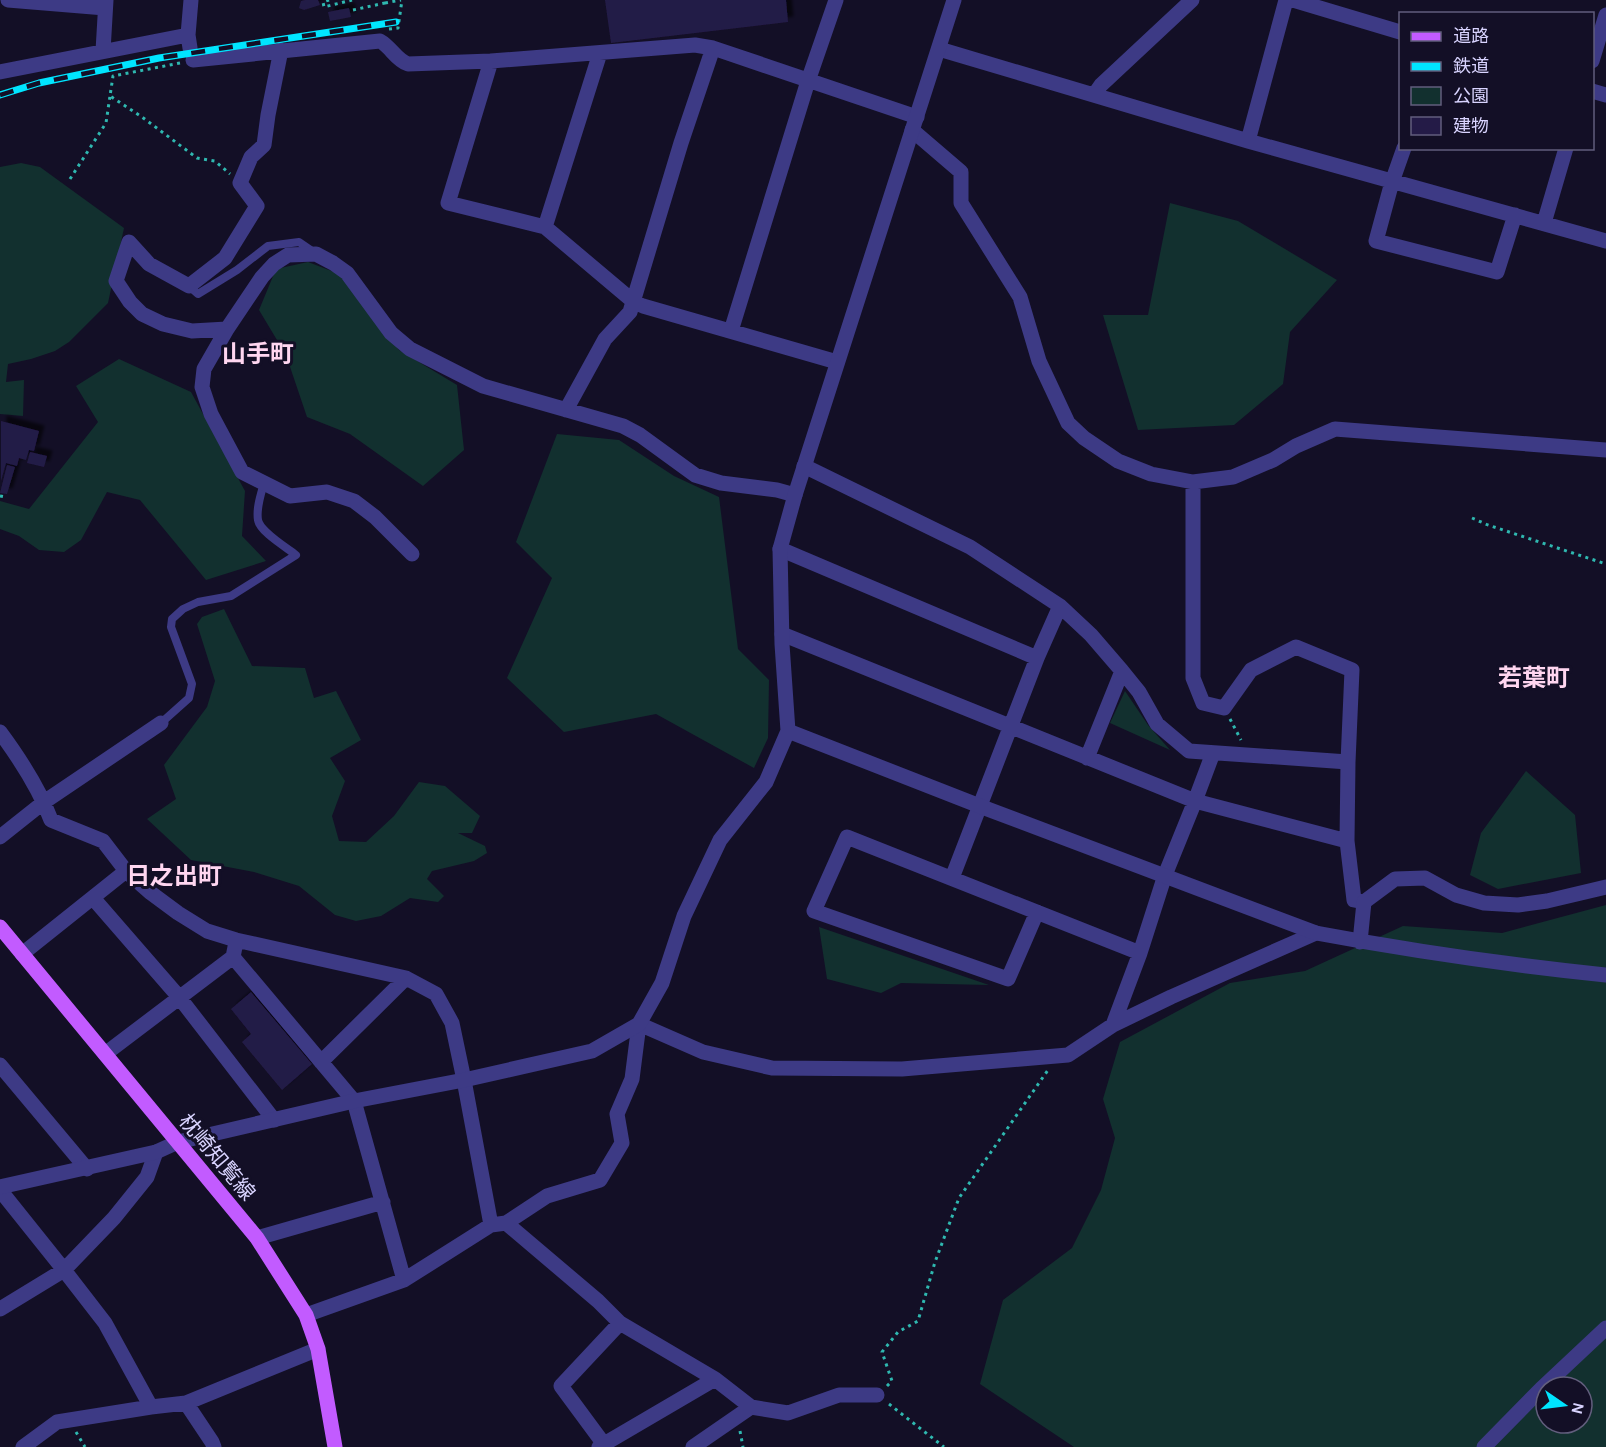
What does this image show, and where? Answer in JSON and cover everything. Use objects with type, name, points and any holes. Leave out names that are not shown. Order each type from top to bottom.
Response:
[{"type":"main road","name":"枕崎知覧線","points":[[0,927],[257,1238],[306,1315],[318,1349],[335,1447]]},
{"type":"street","points":[[8,0],[106,4],[103,51]]},
{"type":"street","points":[[190,48],[191,0]]},
{"type":"street","points":[[732,332],[807,81],[836,0]]},
{"type":"street","points":[[306,1315],[405,1280],[491,1225],[506,1223],[547,1196],[600,1180],[622,1143],[617,1114],[632,1079],[639,1024],[662,983],[684,916],[720,840],[766,782],[788,731],[780,549],[804,466],[954,0]]},
{"type":"street","points":[[1094,95],[1192,0]]},
{"type":"street","points":[[1248,141],[1286,0]]},
{"type":"street","points":[[1293,0],[1399,31]]},
{"type":"street","points":[[1594,57],[1606,15]]},
{"type":"street","points":[[0,72],[103,51],[190,48],[281,50],[380,41],[386,44],[402,62],[408,64],[491,61],[694,45],[713,48],[807,81],[914,123],[961,172],[961,203],[1020,297],[1039,361],[1068,423],[1084,438],[1118,461],[1151,474],[1193,482],[1233,477],[1335,429],[1606,450]]},
{"type":"street","points":[[566,410],[604,339],[630,312],[681,143],[713,48]]},
{"type":"street","points":[[939,49],[1392,183],[1606,241]]},
{"type":"street","points":[[227,329],[192,331],[163,324],[142,314],[130,302],[116,281],[129,242],[149,264],[189,286],[225,258],[257,206],[240,183],[251,157],[264,145],[281,50]]},
{"type":"street","points":[[545,227],[600,53]]},
{"type":"street","points":[[491,61],[448,203],[545,227],[634,302],[643,306],[837,362]]},
{"type":"street","points":[[1403,150],[1376,241],[1497,272],[1515,215]]},
{"type":"street","points":[[1544,223],[1565,150]]},
{"type":"street","points":[[412,554],[375,517],[354,501],[327,492],[290,496],[242,472],[211,414],[202,387],[204,369],[227,329],[262,277],[273,264],[288,255],[316,254],[333,263],[347,273],[391,333],[410,349],[483,386],[623,426],[640,435],[694,475],[721,483],[777,490],[795,495]]},
{"type":"street","points":[[804,466],[970,547],[1060,606],[1091,635],[1122,671],[1139,693],[1157,724],[1189,751],[1348,762]]},
{"type":"street","points":[[1193,482],[1194,678],[1203,703],[1224,708],[1251,670],[1296,647],[1352,670],[1347,841],[1354,900],[1364,902]]},
{"type":"street","points":[[780,549],[1037,658]]},
{"type":"street","points":[[952,878],[1037,658],[1060,606]]},
{"type":"street","points":[[782,634],[1196,801],[1347,841]]},
{"type":"street","points":[[1087,758],[1122,671]]},
{"type":"street","points":[[0,837],[44,802],[161,723]]},
{"type":"street","points":[[788,731],[1316,933],[1360,942],[1521,966],[1606,975]]},
{"type":"street","points":[[0,732],[16,754],[44,802],[51,820],[104,842],[126,871],[151,893],[207,931],[236,940],[406,978],[436,994],[452,1023],[465,1080],[491,1225]]},
{"type":"street","points":[[1113,1025],[1165,876],[1213,753]]},
{"type":"street","points":[[1037,912],[1008,979],[814,911],[847,837],[952,878],[1140,953]]},
{"type":"street","points":[[22,954],[126,871]]},
{"type":"street","points":[[1360,942],[1364,902],[1395,879],[1425,878],[1456,895],[1484,903],[1518,905],[1547,901],[1606,887]]},
{"type":"street","points":[[93,898],[179,997],[274,1120]]},
{"type":"street","points":[[639,1024],[703,1052],[772,1068],[902,1069],[1068,1054],[1113,1025],[1316,933]]},
{"type":"street","points":[[105,1054],[233,957],[236,940]]},
{"type":"street","points":[[233,957],[354,1101],[405,1280]]},
{"type":"street","points":[[321,1062],[406,978]]},
{"type":"street","points":[[151,1407],[105,1323],[0,1189],[156,1152],[178,1142],[354,1101],[465,1080],[592,1051],[639,1024]]},
{"type":"street","points":[[1,1069],[87,1168]]},
{"type":"street","points":[[0,1309],[64,1270],[114,1218],[147,1177],[156,1152]]},
{"type":"street","points":[[257,1238],[383,1202]]},
{"type":"street","points":[[506,1223],[598,1301],[620,1323],[715,1379],[751,1407],[788,1413],[839,1395],[877,1395]]},
{"type":"street","points":[[620,1323],[561,1386],[602,1446],[715,1379]]},
{"type":"street","points":[[1484,1447],[1606,1328]]},
{"type":"street","points":[[23,1447],[57,1422],[186,1403],[318,1349]]},
{"type":"street","points":[[186,1403],[214,1447]]},
{"type":"street","points":[[693,1447],[751,1407]]},
{"type":"lane","points":[[189,286],[198,294],[237,270],[268,246],[299,242],[316,254]]},
{"type":"lane","points":[[161,723],[189,698],[192,684],[171,627],[172,619],[183,609],[198,602],[231,596],[296,555],[262,528],[258,521],[258,509],[264,483]]},
{"type":"path","points":[[329,0],[323,2],[324,7],[352,0]]},
{"type":"path","points":[[353,10],[401,0],[398,28],[380,30]]},
{"type":"path","points":[[70,179],[106,123],[113,76],[190,48]]},
{"type":"path","points":[[110,96],[197,158],[215,161],[240,183]]},
{"type":"path","points":[[0,496],[5,497]]},
{"type":"path","points":[[1472,518],[1606,564]]},
{"type":"path","points":[[1224,708],[1249,754]]},
{"type":"path","points":[[944,1447],[877,1395],[892,1381],[882,1352],[898,1332],[918,1321],[935,1262],[959,1198],[1059,1055]]},
{"type":"green space","points":[[21,163],[40,167],[124,228],[108,303],[69,342],[55,351],[8,364],[6,382],[24,380],[23,416],[0,414],[0,167]]},
{"type":"green space","points":[[1170,203],[1238,221],[1337,280],[1290,332],[1283,384],[1234,425],[1138,430],[1103,315],[1148,315]]},
{"type":"green space","points":[[308,262],[342,275],[399,350],[457,385],[464,450],[423,486],[350,434],[307,417],[286,355],[259,310],[276,269]]},
{"type":"green space","points":[[119,359],[191,392],[245,491],[242,536],[266,561],[206,580],[140,500],[107,492],[81,540],[64,552],[39,550],[19,536],[0,529],[0,501],[29,509],[98,422],[76,386]]},
{"type":"green space","points":[[557,434],[619,440],[674,476],[719,497],[738,649],[769,680],[768,738],[754,768],[656,714],[564,732],[507,678],[552,578],[516,542]]},
{"type":"green space","points":[[224,609],[252,666],[305,668],[314,698],[336,691],[361,740],[330,758],[345,781],[332,816],[339,841],[366,842],[394,816],[419,782],[445,786],[480,816],[472,833],[458,833],[485,846],[487,853],[474,861],[432,871],[427,879],[444,896],[438,902],[410,898],[381,916],[356,921],[335,915],[299,886],[254,872],[191,860],[147,819],[176,799],[164,765],[207,707],[215,681],[197,624],[202,617]]},
{"type":"green space","points":[[1125,691],[1148,725],[1170,750],[1110,723]]},
{"type":"green space","points":[[1526,771],[1575,815],[1581,873],[1498,889],[1470,875],[1481,833]]},
{"type":"green space","points":[[1606,905],[1606,1447],[1074,1447],[980,1384],[1003,1300],[1072,1248],[1101,1190],[1115,1138],[1103,1099],[1120,1042],[1230,983],[1305,971],[1403,926],[1502,933]]},
{"type":"green space","points":[[819,927],[989,985],[901,983],[881,993],[827,979]]},
{"type":"building","points":[[318,0],[320,5],[304,10],[299,8],[301,1]]},
{"type":"building","points":[[605,0],[786,0],[788,22],[611,43]]},
{"type":"building","points":[[349,8],[351,17],[330,21],[328,12]]},
{"type":"building","points":[[1,421],[39,431],[34,451],[29,450],[26,460],[19,458],[17,466],[6,463],[1,481]]},
{"type":"building","points":[[30,452],[47,456],[44,467],[27,463]]},
{"type":"building","points":[[7,465],[15,467],[7,494],[0,493]]},
{"type":"building","points":[[251,992],[312,1064],[282,1090],[242,1042],[251,1034],[231,1009]]},
{"type":"railway","points":[[0,95],[39,83],[159,58],[396,22]]},
{"type":"district","name":"山手町","points":[[258,354]]},
{"type":"district","name":"若葉町","points":[[1534,678]]},
{"type":"district","name":"日之出町","points":[[174,876]]}]
